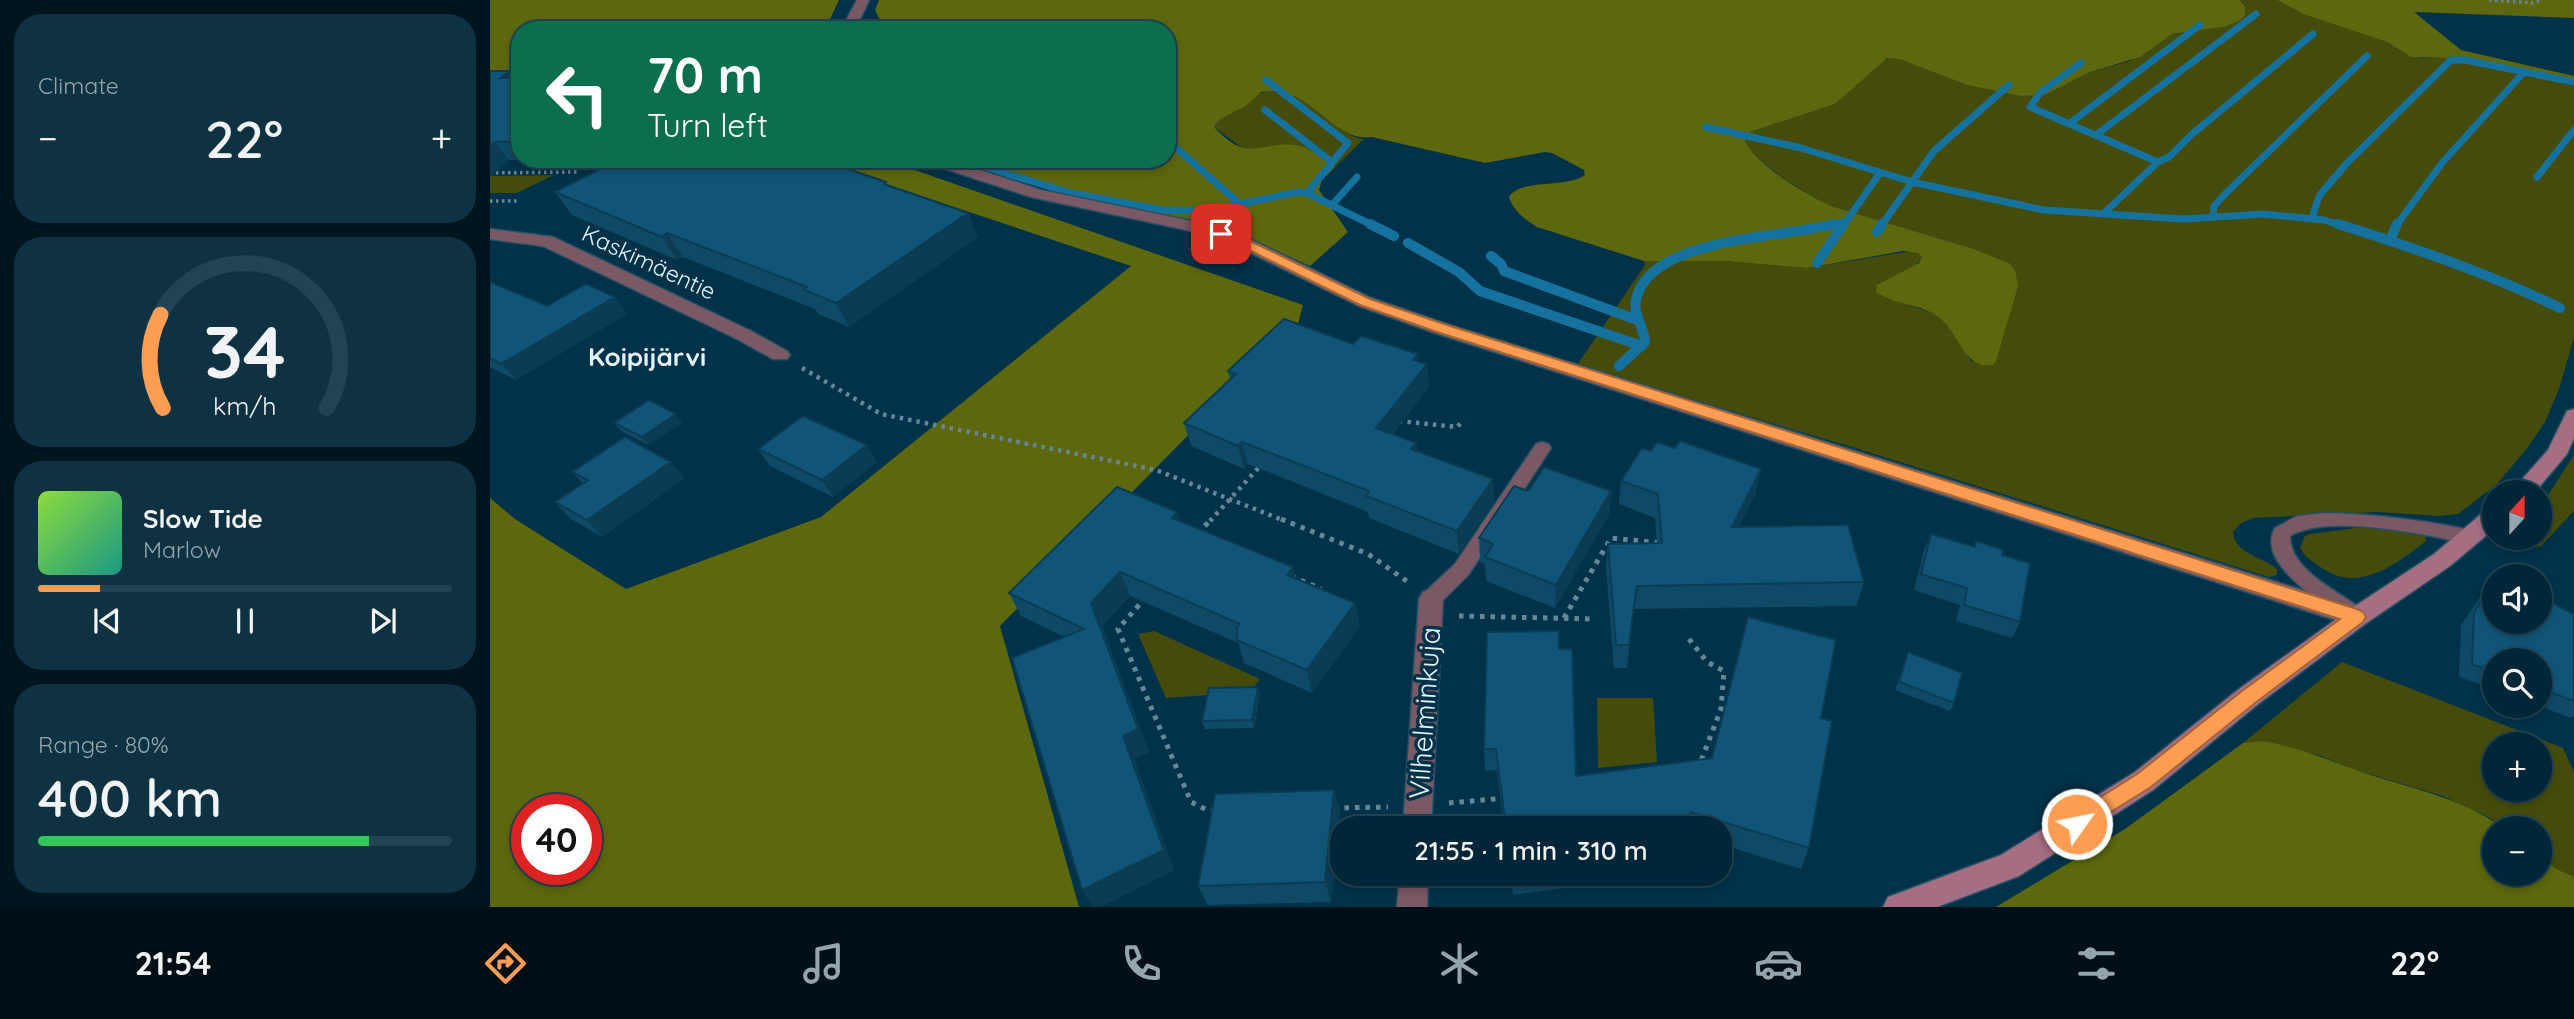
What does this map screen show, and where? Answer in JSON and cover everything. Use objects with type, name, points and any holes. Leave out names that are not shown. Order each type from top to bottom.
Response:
[{"type":"street","points":[[852,21],[863,0]]},
{"type":"street","points":[[958,168],[1037,194],[1205,229],[1238,240],[1365,302],[1442,328],[2357,617]]},
{"type":"street","name":"Kaskimäentie","points":[[490,234],[547,241],[744,335],[780,355]]},
{"type":"street","points":[[2533,480],[2556,454],[2574,416]]},
{"type":"street","points":[[1898,907],[2009,866],[2144,781],[2248,697],[2357,617],[2442,560],[2482,526]]},
{"type":"street","name":"Vilhelminkuja","points":[[1417,816],[1430,607]]},
{"type":"street","points":[[1412,907],[1413,886]]},
{"type":"lane","points":[[1430,607],[1462,569],[1542,448]]},
{"type":"lane","points":[[2357,617],[2293,567],[2281,551],[2279,542],[2284,531],[2297,524],[2324,519],[2370,520],[2427,527],[2470,537]]},
{"type":"path","points":[[2489,0],[2532,3],[2540,0]]},
{"type":"path","points":[[490,173],[577,172]]},
{"type":"path","points":[[490,201],[520,201]]},
{"type":"path","points":[[780,355],[881,414],[1135,464],[1228,499],[1368,554],[1430,607],[1595,619]]},
{"type":"path","points":[[1387,419],[1457,427],[1464,421]]},
{"type":"path","points":[[1209,541],[1197,536],[1264,462]]},
{"type":"path","points":[[1564,618],[1611,538],[1663,543]]},
{"type":"path","points":[[1282,572],[1331,593]]},
{"type":"path","points":[[1153,588],[1118,629],[1191,802],[1207,810],[1220,810]]},
{"type":"path","points":[[1689,639],[1707,662],[1724,671],[1721,709],[1698,769]]},
{"type":"path","points":[[1422,816],[1510,798]]},
{"type":"path","points":[[1326,808],[1407,816]]},
{"type":"green space","points":[[490,0],[839,0],[829,21],[511,21],[511,79],[490,79]]},
{"type":"green space","points":[[879,0],[2240,0],[2245,7],[2245,15],[2240,21],[2224,27],[2172,34],[2140,57],[2090,72],[2045,95],[2020,96],[1967,85],[1899,59],[1887,58],[1835,104],[1750,132],[1745,140],[1759,159],[1796,187],[1821,201],[1974,249],[2009,263],[2015,270],[2018,286],[1996,361],[1993,365],[1983,365],[1969,357],[1948,326],[1935,314],[1876,292],[1877,285],[1919,263],[1922,257],[1918,253],[1903,251],[1807,268],[1724,261],[1644,261],[1537,227],[1517,211],[1509,197],[1515,191],[1533,185],[1566,182],[1585,175],[1584,170],[1552,153],[1485,163],[1372,137],[1357,136],[1344,131],[1307,103],[1278,91],[1261,92],[1246,106],[1219,120],[1214,127],[1236,145],[1245,148],[1300,146],[1334,165],[1322,180],[1319,190],[1348,232],[1310,266],[1215,227],[1026,183],[981,168],[1176,168],[1176,21],[880,21],[875,10]]},
{"type":"green space","points":[[2240,0],[2277,0],[2303,14],[2387,42],[2406,54],[2421,58],[2446,58],[2574,83],[2574,337],[2559,389],[2545,422],[2500,480],[2482,480],[2482,496],[2458,514],[2439,516],[2376,512],[2253,518],[2241,523],[2233,532],[2244,550],[2277,569],[2277,575],[2269,577],[1852,447],[1577,365],[1645,265],[1644,261],[1724,261],[1807,268],[1912,251],[1921,254],[1921,260],[1881,295],[1935,314],[1945,322],[1972,362],[2009,263],[1974,249],[1831,206],[1796,187],[1759,159],[1745,140],[1750,132],[1835,104],[1882,61],[1890,58],[1967,85],[2020,96],[2045,95],[2090,72],[2130,61],[2172,34],[2224,27],[2240,21],[2243,3]]},
{"type":"green space","points":[[2277,0],[2574,0],[2574,18],[2414,12],[2461,50],[2574,76],[2574,83],[2446,58],[2411,57],[2387,42],[2303,14]]},
{"type":"green space","points":[[1269,91],[1298,96],[1339,128],[1364,139],[1335,167],[1297,145],[1258,150],[1241,147],[1214,127],[1219,120],[1246,106],[1257,94]]},
{"type":"green space","points":[[837,168],[909,168],[1303,305],[1298,324],[1000,626],[1079,907],[490,907],[490,498],[515,519],[626,589],[821,517],[1131,266]]},
{"type":"green space","points":[[554,175],[517,193],[490,193],[490,176]]},
{"type":"green space","points":[[2574,455],[2574,511],[2552,534],[2552,489]]},
{"type":"green space","points":[[2379,525],[2425,533],[2426,541],[2389,567],[2361,577],[2347,578],[2319,566],[2303,553],[2300,547],[2305,536],[2310,534]]},
{"type":"green space","points":[[1154,631],[1260,679],[1250,692],[1166,698],[1138,634]]},
{"type":"green space","points":[[2342,662],[2522,732],[2482,732],[2482,802],[2552,802],[2552,744],[2563,748],[2574,772],[2574,877],[2552,866],[2552,816],[2486,816],[2443,796],[2356,770],[2321,756],[2262,741],[2243,743]]},
{"type":"green space","points":[[1597,698],[1653,698],[1657,762],[1598,768]]},
{"type":"green space","points":[[2262,741],[2297,749],[2431,793],[2468,808],[2484,816],[2482,886],[2552,886],[2552,866],[2574,877],[2574,907],[1996,907],[2125,829],[2243,743]]},
{"type":"building","points":[[490,71],[510,71],[500,78],[511,78],[511,141],[495,142],[490,146]]},
{"type":"building","points":[[602,168],[845,168],[968,213],[836,303],[804,290],[807,287],[667,233],[662,237],[555,192]]},
{"type":"building","points":[[490,282],[547,306],[586,284],[615,297],[501,364],[490,358]]},
{"type":"building","points":[[1284,319],[1353,344],[1361,336],[1418,354],[1413,360],[1427,364],[1376,428],[1416,443],[1411,449],[1493,479],[1457,531],[1366,496],[1369,491],[1242,442],[1238,446],[1184,423],[1236,374],[1228,371]]},
{"type":"building","points":[[649,400],[676,414],[642,437],[614,423]]},
{"type":"building","points":[[803,416],[867,445],[822,480],[758,449]]},
{"type":"building","points":[[625,437],[671,462],[587,520],[555,502],[588,480],[572,472]]},
{"type":"building","points":[[1680,441],[1761,469],[1732,527],[1848,525],[1864,582],[1637,586],[1629,645],[1616,645],[1608,544],[1662,543],[1658,494],[1621,481],[1642,448],[1651,451],[1657,442],[1675,448]]},
{"type":"building","points":[[1544,467],[1611,491],[1556,585],[1485,557],[1493,544],[1479,538],[1514,486],[1528,491]]},
{"type":"building","points":[[1117,487],[1177,512],[1172,518],[1293,567],[1287,575],[1355,603],[1307,670],[1237,640],[1237,627],[1240,624],[1120,572],[1091,603],[1138,729],[1123,736],[1164,850],[1082,890],[1012,658],[1084,629],[1009,593]]},
{"type":"building","points":[[1931,534],[1975,547],[1976,541],[2003,550],[2002,555],[2030,563],[2020,622],[1964,605],[1967,588],[1921,574]]},
{"type":"building","points":[[2482,600],[2482,634],[2552,634],[2552,603],[2574,614],[2574,701],[2552,693],[2552,648],[2482,648],[2482,668],[2472,664],[2474,612]]},
{"type":"building","points":[[1748,617],[1836,640],[1821,718],[1832,721],[1809,848],[1732,825],[1732,816],[1703,816],[1690,812],[1691,816],[1504,816],[1496,749],[1484,749],[1487,632],[1559,631],[1559,649],[1572,649],[1576,776],[1712,758]]},
{"type":"building","points":[[1908,652],[1962,673],[1954,703],[1899,682]]},
{"type":"building","points":[[1258,687],[1252,720],[1202,721],[1209,688]]},
{"type":"building","points":[[1334,790],[1325,882],[1198,886],[1215,794]]},
{"type":"waterway","points":[[2096,135],[2256,14]]},
{"type":"waterway","points":[[2070,123],[2200,25]]},
{"type":"waterway","points":[[2158,162],[2169,157],[2191,135],[2313,34]]},
{"type":"waterway","points":[[2213,216],[2214,206],[2226,193],[2367,56]]},
{"type":"waterway","points":[[2312,218],[2319,196],[2347,163],[2451,60],[2465,60],[2574,82]]},
{"type":"waterway","points":[[2081,63],[2040,93],[2030,107],[2158,162]]},
{"type":"waterway","points":[[2396,226],[2442,163],[2524,72]]},
{"type":"waterway","points":[[1266,80],[1348,143],[1307,193]]},
{"type":"waterway","points":[[1912,182],[1934,151],[2009,85]]},
{"type":"waterway","points":[[1265,110],[1332,162]]},
{"type":"waterway","points":[[1706,127],[1801,148],[1912,182]]},
{"type":"waterway","points":[[2537,177],[2574,130]]},
{"type":"waterway","points":[[1176,148],[1239,203]]},
{"type":"waterway","points":[[2104,213],[2158,162]]},
{"type":"waterway","points":[[988,168],[1071,193],[1163,210],[1207,211],[1298,192],[1307,193]]},
{"type":"waterway","points":[[1843,226],[1880,173]]},
{"type":"waterway","points":[[1332,205],[1357,177]]},
{"type":"waterway","points":[[1881,226],[1912,182]]},
{"type":"waterway","points":[[1912,182],[2044,210],[2183,219],[2264,214],[2324,220],[2343,226]]},
{"type":"waterway","points":[[1307,193],[1374,226]]},
{"type":"waterway","points":[[1828,226],[1846,221]]},
{"type":"waterway","points":[[1370,224],[1374,226]]},
{"type":"waterway","points":[[1641,346],[1645,342],[1636,311],[1636,300],[1646,279],[1665,264],[1691,252],[1721,244],[1834,224]]},
{"type":"waterway","points":[[1817,263],[1844,224]]},
{"type":"waterway","points":[[1877,232],[1882,224]]},
{"type":"waterway","points":[[2338,224],[2506,283],[2560,308]]},
{"type":"waterway","points":[[1374,226],[1394,236]]},
{"type":"waterway","points":[[2390,240],[2396,226]]},
{"type":"waterway","points":[[1408,243],[1459,272],[1480,291],[1641,346]]},
{"type":"waterway","points":[[1491,256],[1501,264],[1504,271],[1637,320]]},
{"type":"waterway","points":[[1619,366],[1641,346]]},
{"type":"district","name":"Koipijärvi","points":[[647,356]]},
{"type":"route","points":[[1221,234],[1365,302],[1442,328],[2115,543],[2357,617],[2248,697],[2144,781],[2077,824]]}]
